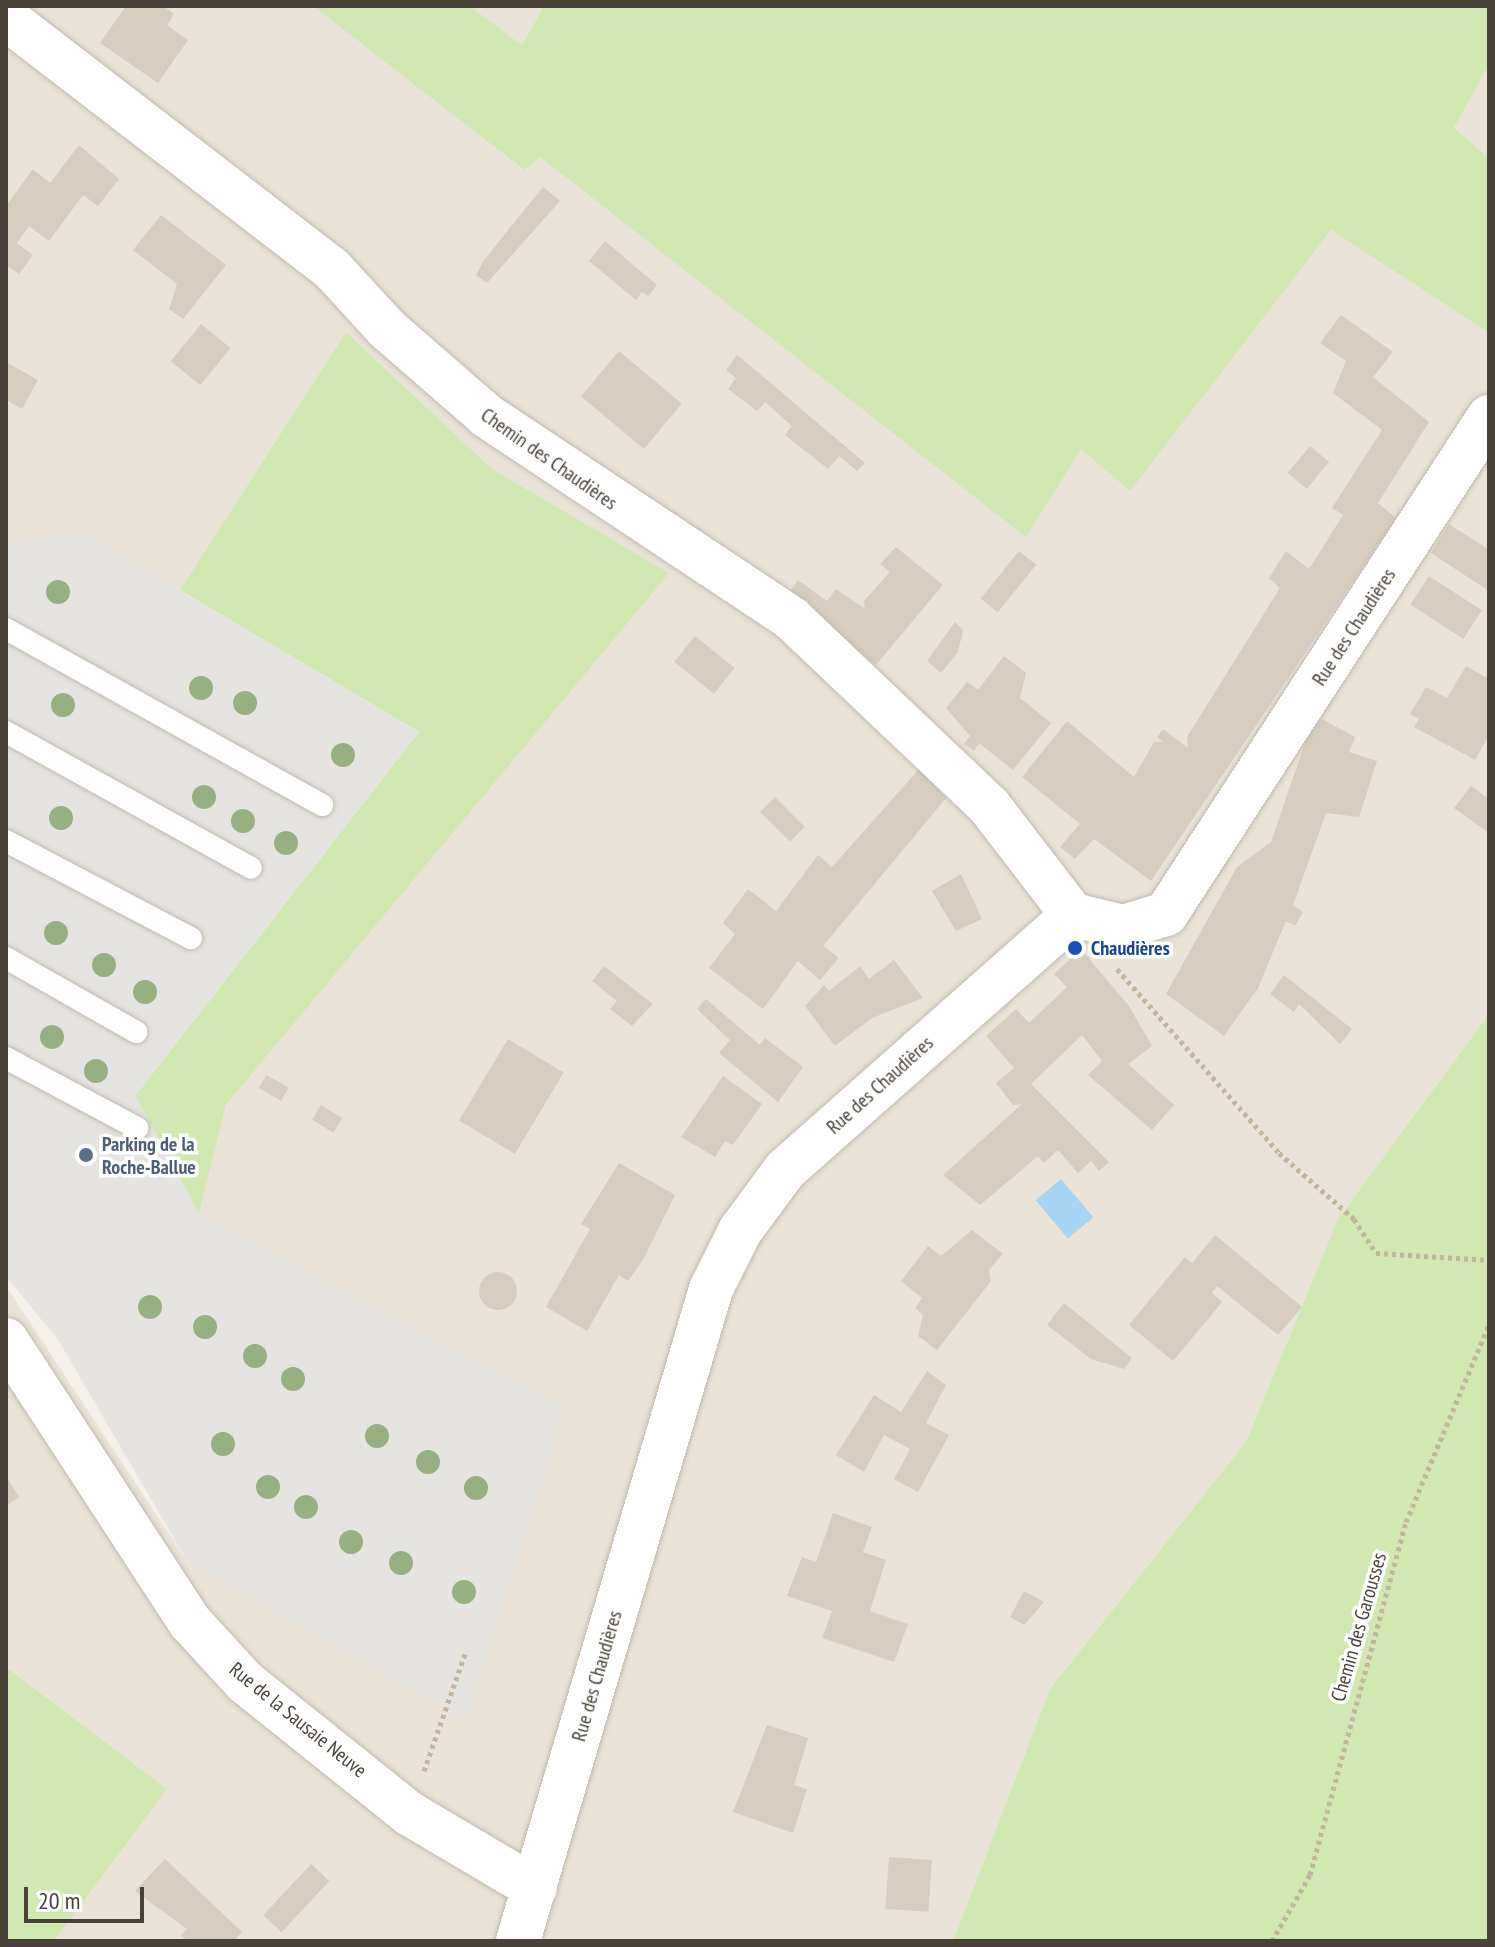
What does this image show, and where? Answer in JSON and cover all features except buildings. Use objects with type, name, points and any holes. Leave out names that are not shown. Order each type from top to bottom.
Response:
[{"type":"street","name":"Chemin des Chaudières","points":[[6,18],[332,269],[387,329],[487,416],[792,619],[989,806],[1073,915]]},
{"type":"street","name":"Rue des Chaudières","points":[[520,1940],[711,1289],[740,1231],[785,1170],[1073,915],[1123,927],[1166,914],[1489,417]]},
{"type":"street","name":"Rue de la Sausaie Neuve","points":[[6,1340],[190,1622],[245,1682],[410,1814],[535,1888]]},
{"type":"lane","points":[[6,629],[322,805]]},
{"type":"lane","points":[[6,732],[251,868]]},
{"type":"lane","points":[[6,841],[191,938]]},
{"type":"lane","points":[[6,958],[136,1032]]},
{"type":"lane","points":[[6,1058],[137,1128]]},
{"type":"path","points":[[1073,915],[1279,1153],[1354,1219],[1376,1253],[1489,1260]]},
{"type":"path","name":"Chemin des Garousses","points":[[1272,1941],[1310,1875],[1406,1522],[1489,1325]]},
{"type":"path","points":[[410,1814],[466,1651]]},
{"type":"shaded area","points":[[6,6],[318,6],[523,170],[540,157],[676,263],[1081,448],[1129,490],[1331,230],[1489,333],[1489,1014],[1338,1219],[1246,1442],[1050,1689],[953,1941],[54,1941],[167,1789],[6,1667],[6,1286],[187,1561],[467,1721],[564,1408],[199,1214],[226,1105],[668,573],[492,469],[346,332],[180,590],[80,531],[6,545]]},
{"type":"shaded area","points":[[470,6],[544,6],[522,45]]},
{"type":"shaded area","points":[[1489,65],[1489,158],[1454,128]]},
{"type":"shaded area","name":"Parking de la Roche-Ballue","points":[[80,531],[419,732],[135,1096],[199,1214],[564,1408],[467,1721],[187,1561],[57,1338],[6,1277],[6,545]]},
{"type":"green space","points":[[470,6],[522,45],[544,6],[1489,6],[1489,65],[1454,128],[1489,158],[1489,333],[1331,230],[1130,491],[1081,449],[1026,537],[540,157],[524,170],[316,8]]},
{"type":"green space","points":[[346,332],[492,469],[669,573],[226,1105],[199,1214],[135,1096],[419,732],[180,590]]},
{"type":"green space","points":[[1489,1014],[1489,1941],[953,1941],[1050,1689],[1246,1442],[1338,1219]]},
{"type":"green space","points":[[6,1667],[167,1789],[54,1941],[6,1941]]},
{"type":"water","points":[[1061,1179],[1093,1217],[1068,1239],[1036,1200]]},
{"type":"place","name":"Chaudières","points":[[1075,948]]},
{"type":"place","name":"Parking de la Roche-Ballue","points":[[86,1155]]}]
